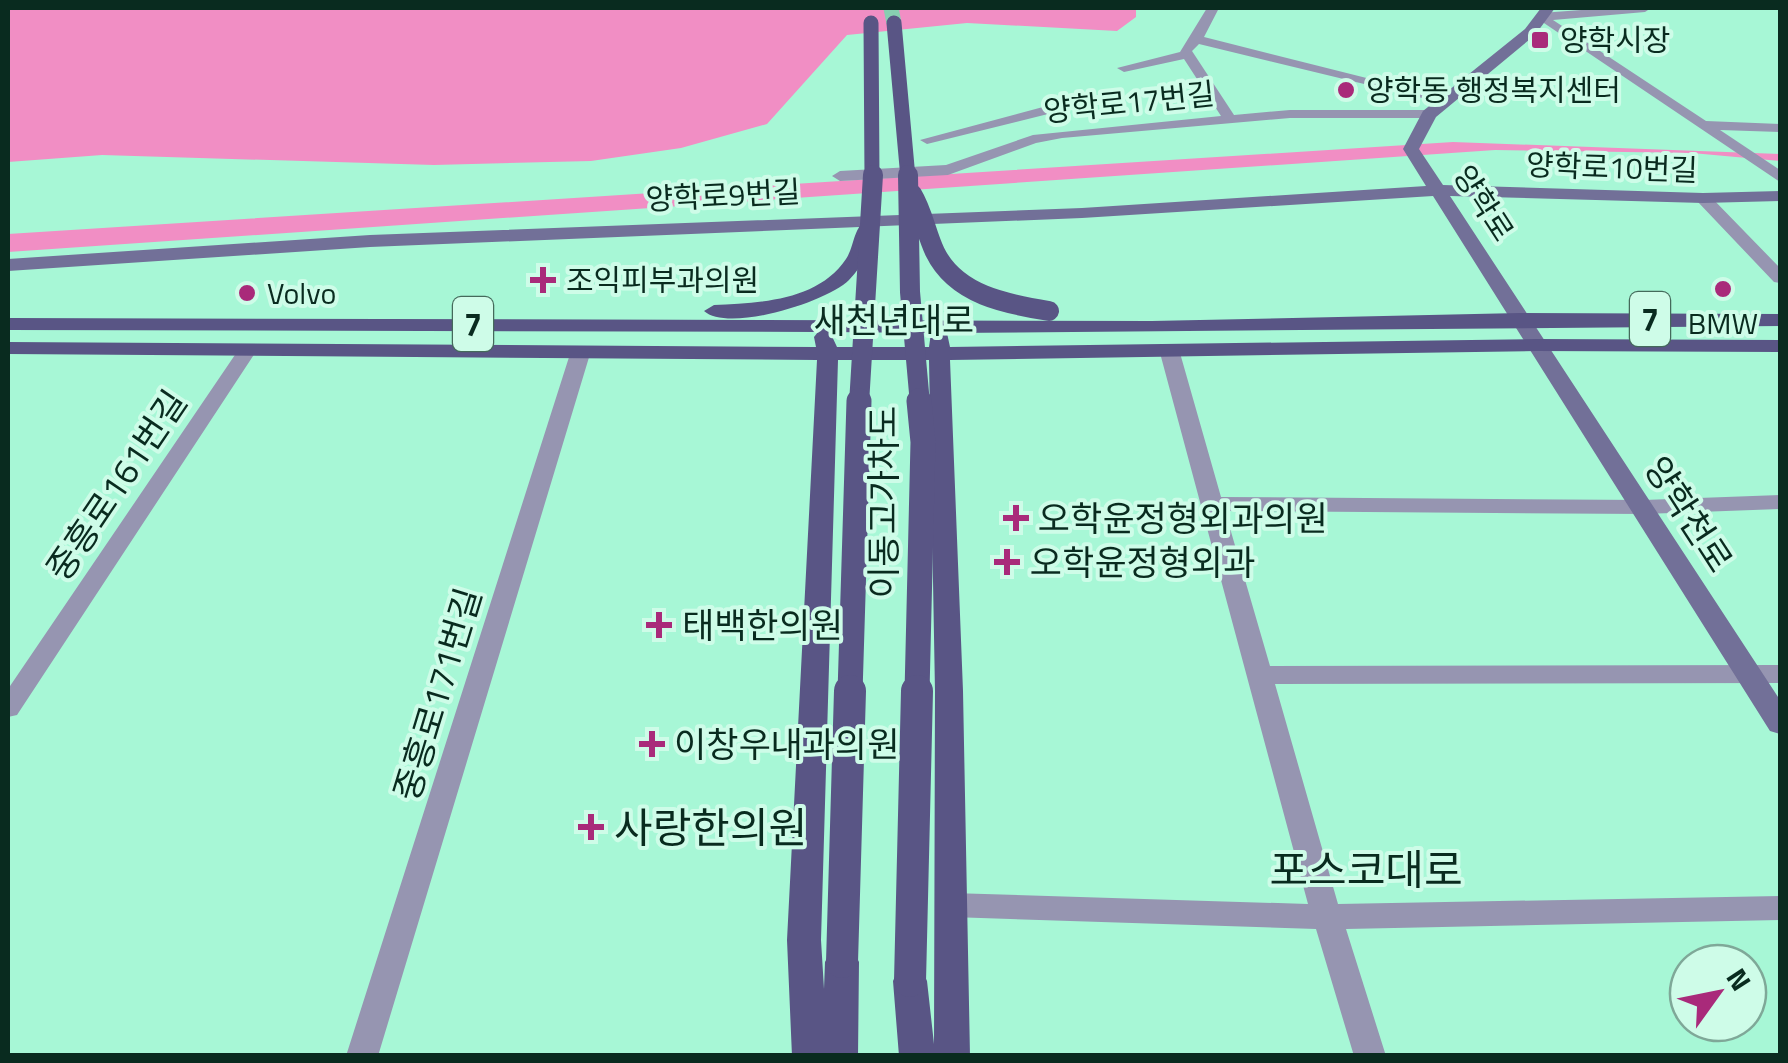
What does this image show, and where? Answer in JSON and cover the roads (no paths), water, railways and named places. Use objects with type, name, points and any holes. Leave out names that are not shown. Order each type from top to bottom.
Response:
[{"type":"main road","points":[[1429,114],[1492,65],[1545,12]]},
{"type":"main road","name":"이동고가차도","points":[[840,1056],[862,346],[875,111],[872,23]]},
{"type":"main road","name":"이동고가차도","points":[[894,24],[908,184],[910,292],[924,442],[910,981],[917,1056]]},
{"type":"main road","name":"양학로","points":[[1429,114],[1411,149],[1442,190],[1536,344]]},
{"type":"main road","points":[[908,184],[946,270],[968,288],[1000,302],[1049,311],[1349,324]]},
{"type":"main road","name":"양학로10번길","points":[[1442,190],[1703,198],[1780,196]]},
{"type":"main road","name":"양학로9번길","points":[[8,266],[370,242],[854,219],[1062,214],[1442,190]]},
{"type":"main road","points":[[208,324],[246,318],[730,310],[780,304],[841,279],[856,259],[870,225]]},
{"type":"main road","name":"새천년대로","points":[[939,340],[1520,319],[1780,320]]},
{"type":"main road","name":"새천년대로","points":[[8,324],[208,324],[939,340],[1170,353],[1536,344],[1780,346]]},
{"type":"main road","points":[[810,1056],[804,940],[824,339]]},
{"type":"main road","name":"새천년대로","points":[[8,348],[580,354],[824,339]]},
{"type":"main road","points":[[939,340],[952,1056]]},
{"type":"main road","name":"양학천로","points":[[1536,344],[1780,722]]},
{"type":"street","points":[[1213,8],[1196,39],[1185,50],[1230,119]]},
{"type":"street","points":[[1545,12],[1645,8]]},
{"type":"street","points":[[1545,12],[1780,177]]},
{"type":"street","points":[[1196,39],[1447,100]]},
{"type":"street","points":[[1124,68],[1188,54]]},
{"type":"street","points":[[927,140],[1042,108],[1050,122],[1047,136]]},
{"type":"street","name":"양학로17번길","points":[[840,176],[948,170],[1047,136],[1326,112],[1429,114]]},
{"type":"street","points":[[1704,125],[1780,128]]},
{"type":"street","points":[[1703,198],[1780,278]]},
{"type":"street","name":"중흥로161번길","points":[[8,708],[248,350]]},
{"type":"street","points":[[1170,353],[1370,1056]]},
{"type":"street","name":"중흥로171번길","points":[[362,1056],[580,354]]},
{"type":"street","points":[[1212,504],[1644,507],[1780,502]]},
{"type":"street","points":[[1262,675],[1780,674]]},
{"type":"street","name":"포스코대로","points":[[951,904],[1328,918],[1780,908]]},
{"type":"tunnel","points":[[891,8],[894,23]]},
{"type":"place","name":"양학시장","points":[[1540,40]]},
{"type":"place","name":"양학동 행정복지센터","points":[[1346,90]]},
{"type":"place","name":"조익피부과의원","points":[[543,280]]},
{"type":"place","name":"BMW","points":[[1723,289]]},
{"type":"place","name":"Volvo","points":[[247,293]]},
{"type":"place","name":"오학윤정형외과의원","points":[[1016,518]]},
{"type":"place","name":"오학윤정형외과","points":[[1007,562]]},
{"type":"place","name":"태백한의원","points":[[659,625]]},
{"type":"place","name":"이창우내과의원","points":[[652,744]]},
{"type":"place","name":"사랑한의원","points":[[591,827]]}]
